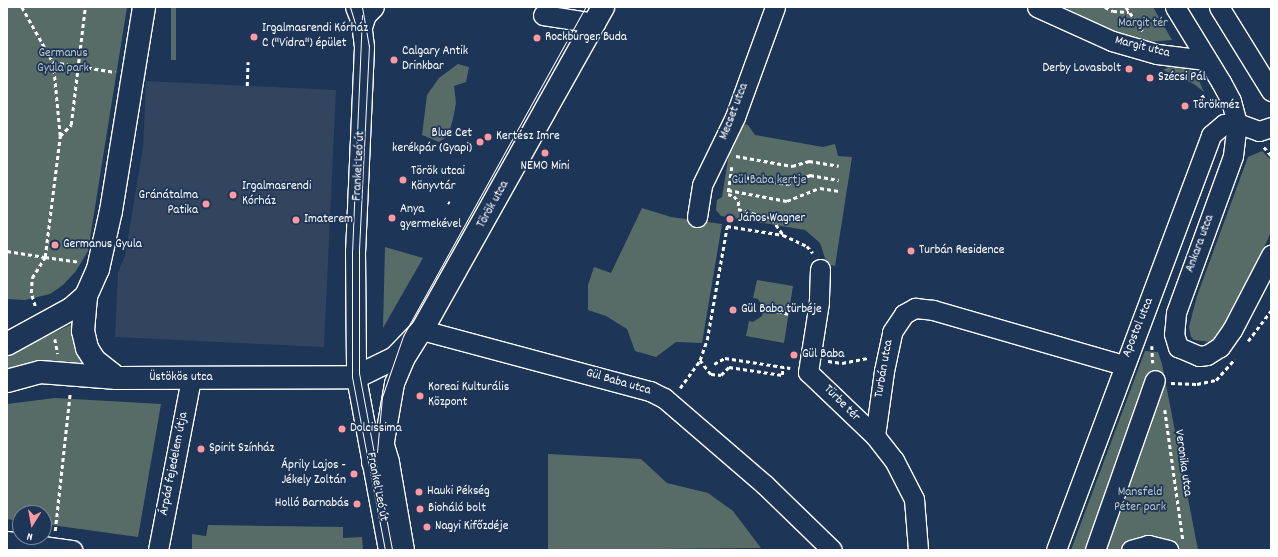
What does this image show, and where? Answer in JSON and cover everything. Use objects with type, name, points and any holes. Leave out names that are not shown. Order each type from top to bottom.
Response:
[{"type":"main road","points":[[117,378],[96,362],[87,348],[83,331],[86,296],[98,269],[111,211],[144,7]]},
{"type":"main road","name":"Török utca","points":[[356,377],[395,358],[422,330],[599,15]]},
{"type":"main road","points":[[7,344],[33,328],[71,309],[86,296]]},
{"type":"main road","points":[[7,325],[33,328]]},
{"type":"main road","name":"Üstökös utca","points":[[7,381],[40,372],[117,378],[356,377]]},
{"type":"street","name":"Mecset utca","points":[[697,217],[702,185],[735,117],[775,7]]},
{"type":"street","name":"Margit utca","points":[[1037,7],[1112,41],[1157,54],[1206,60]]},
{"type":"street","name":"Ankara utca","points":[[1175,7],[1231,101],[1237,123],[1233,156],[1176,313],[1174,334],[1178,347],[1198,356],[1208,355],[1220,347],[1271,255]]},
{"type":"street","points":[[1219,7],[1271,91]]},
{"type":"street","name":"Frankel Leó út","points":[[365,13],[364,83],[356,251],[356,377],[388,550]]},
{"type":"street","points":[[543,15],[599,15]]},
{"type":"street","points":[[1237,123],[1259,131],[1271,127]]},
{"type":"street","name":"Apostol utca","points":[[1056,550],[1124,365],[1165,262],[1211,135],[1224,124],[1237,123]]},
{"type":"street","name":"Türbe tér","points":[[820,269],[819,302],[808,372],[875,436]]},
{"type":"street","name":"Turbán utca","points":[[875,436],[892,332],[904,314],[915,308],[933,310],[1124,365]]},
{"type":"street","name":"Frankel Leó út","points":[[384,441],[394,383],[404,359],[422,330]]},
{"type":"street","name":"Gül Baba utca","points":[[422,330],[650,391],[670,402],[765,485],[832,550]]},
{"type":"street","name":"Frankel Leó út","points":[[356,377],[384,441],[404,550]]},
{"type":"street","name":"Árpád fejedelem útja","points":[[158,550],[191,378]]},
{"type":"street","points":[[1095,550],[1155,380]]},
{"type":"street","points":[[875,436],[894,460],[914,500],[918,550]]},
{"type":"street","points":[[371,462],[384,441]]},
{"type":"street","points":[[7,541],[72,550]]},
{"type":"street","points":[[1131,550],[1148,545],[1176,549]]},
{"type":"path","points":[[22,7],[53,62],[60,136],[45,257]]},
{"type":"path","points":[[60,136],[71,125],[86,7]]},
{"type":"path","points":[[1105,7],[1113,11],[1130,12]]},
{"type":"path","points":[[53,62],[122,73]]},
{"type":"path","points":[[247,86],[248,62]]},
{"type":"path","points":[[1202,95],[1208,105]]},
{"type":"path","points":[[734,156],[792,166],[809,161],[839,166]]},
{"type":"path","points":[[783,235],[772,219],[738,209],[739,202],[734,196],[728,194],[731,173],[787,184],[810,175],[839,180]]},
{"type":"path","points":[[728,190],[787,201],[820,188],[840,191]]},
{"type":"path","points":[[412,209],[414,203]]},
{"type":"path","points":[[670,402],[700,360],[707,340],[727,226],[783,235],[807,246]]},
{"type":"path","points":[[7,251],[85,263]]},
{"type":"path","points":[[771,310],[790,314]]},
{"type":"path","points":[[831,362],[842,363],[874,357],[888,350]]},
{"type":"path","points":[[700,360],[711,374],[721,375],[729,366],[782,375],[783,367],[725,358],[714,364]]},
{"type":"path","points":[[1155,380],[1197,384]]},
{"type":"path","name":"Veronika utca","points":[[1155,380],[1164,403],[1176,549]]},
{"type":"path","points":[[53,547],[70,393]]},
{"type":"shaded area","name":"Irgalmasrendi Kórház","points":[[146,81],[336,90],[324,347],[115,337],[118,272],[125,256],[143,147]]},
{"type":"green space","name":"Germanus Gyula park","points":[[7,7],[127,7],[88,251],[76,271],[63,285],[50,294],[25,300],[7,299]]},
{"type":"green space","points":[[171,7],[176,7],[176,60],[171,60]]},
{"type":"green space","name":"Margit tér","points":[[1064,7],[1153,7],[1172,40],[1147,42],[1126,38]]},
{"type":"green space","points":[[458,64],[469,67],[466,82],[454,86],[456,103],[453,119],[448,136],[439,142],[422,135],[427,95],[439,78]]},
{"type":"green space","points":[[1171,66],[1186,68],[1196,74],[1204,92],[1194,84],[1163,70]]},
{"type":"green space","name":"Gül Baba kertje","points":[[734,122],[748,125],[755,135],[823,147],[835,144],[838,156],[852,157],[835,266],[827,264],[820,243],[805,230],[721,216],[716,210],[717,200],[722,197]]},
{"type":"green space","points":[[1262,151],[1271,160],[1271,232],[1236,309],[1216,339],[1211,342],[1194,340],[1191,337],[1189,327],[1197,296],[1248,157]]},
{"type":"green space","points":[[642,208],[671,217],[722,224],[702,343],[676,342],[656,357],[635,351],[627,329],[606,316],[588,310],[588,285],[594,267],[611,273]]},
{"type":"green space","points":[[385,247],[423,258],[383,328]]},
{"type":"green space","points":[[757,280],[793,286],[784,343],[746,336],[749,321],[753,322],[762,316],[763,307],[758,299],[753,298]]},
{"type":"green space","points":[[72,324],[76,326],[87,365],[38,363],[7,370],[7,355]]},
{"type":"green space","name":"Mansfeld Péter park","points":[[1145,351],[1158,352],[1162,364],[1198,550],[1071,550]]},
{"type":"green space","points":[[55,398],[161,404],[138,537],[52,525],[52,505],[12,505],[12,520],[7,519],[7,404]]},
{"type":"green space","points":[[548,454],[641,459],[667,483],[708,493],[733,511],[761,548],[548,550]]},
{"type":"green space","points":[[208,525],[343,527],[343,538],[362,537],[363,550],[192,550],[192,534],[206,536]]},
{"type":"tram line","points":[[350,7],[357,30]]},
{"type":"tram line","points":[[362,7],[369,45],[359,250],[359,373],[392,550]]},
{"type":"tram line","points":[[377,452],[382,397],[403,336],[585,7]]},
{"type":"tram line","points":[[362,15],[352,251],[352,377],[385,550]]},
{"type":"place","name":"Irgalmasrendi Kórház C (\"Vidra\") épület","points":[[254,37]]},
{"type":"place","name":"Rockburger Buda","points":[[537,38]]},
{"type":"place","name":"Calgary Antik Drinkbar","points":[[394,60]]},
{"type":"place","name":"Derby Lovasbolt","points":[[1129,69]]},
{"type":"place","name":"Szécsi Pál","points":[[1150,78]]},
{"type":"place","name":"Törökméz","points":[[1185,106]]},
{"type":"place","name":"Kertész Imre","points":[[488,137]]},
{"type":"place","name":"Blue Cet kerékpár (Gyapi)","points":[[480,142]]},
{"type":"place","name":"NEMO Mini","points":[[545,153]]},
{"type":"place","name":"Török utcai Könyvtár","points":[[403,180]]},
{"type":"place","name":"Irgalmasrendi Kórház","points":[[233,195]]},
{"type":"place","name":"Gránátalma Patika","points":[[206,204]]},
{"type":"place","name":"Anya gyermekével","points":[[392,218]]},
{"type":"place","name":"János Wagner","points":[[730,219]]},
{"type":"place","name":"Imaterem","points":[[296,220]]},
{"type":"place","name":"Germanus Gyula","points":[[55,245]]},
{"type":"place","name":"Turbán Residence","points":[[911,251]]},
{"type":"place","name":"Gül Baba türbéje","points":[[733,310]]},
{"type":"place","name":"Gül Baba","points":[[794,355]]},
{"type":"place","name":"Koreai Kulturális Központ","points":[[420,396]]},
{"type":"place","name":"Dolcissima","points":[[342,429]]},
{"type":"place","name":"Spirit Színház","points":[[201,449]]},
{"type":"place","name":"Áprily Lajos - Jékely Zoltán","points":[[354,474]]},
{"type":"place","name":"Hauki Pékség","points":[[419,492]]},
{"type":"place","name":"Holló Barnabás","points":[[357,504]]},
{"type":"place","name":"Bioháló bolt","points":[[420,509]]},
{"type":"place","name":"Nagyi Kifőzdéje","points":[[427,527]]}]
